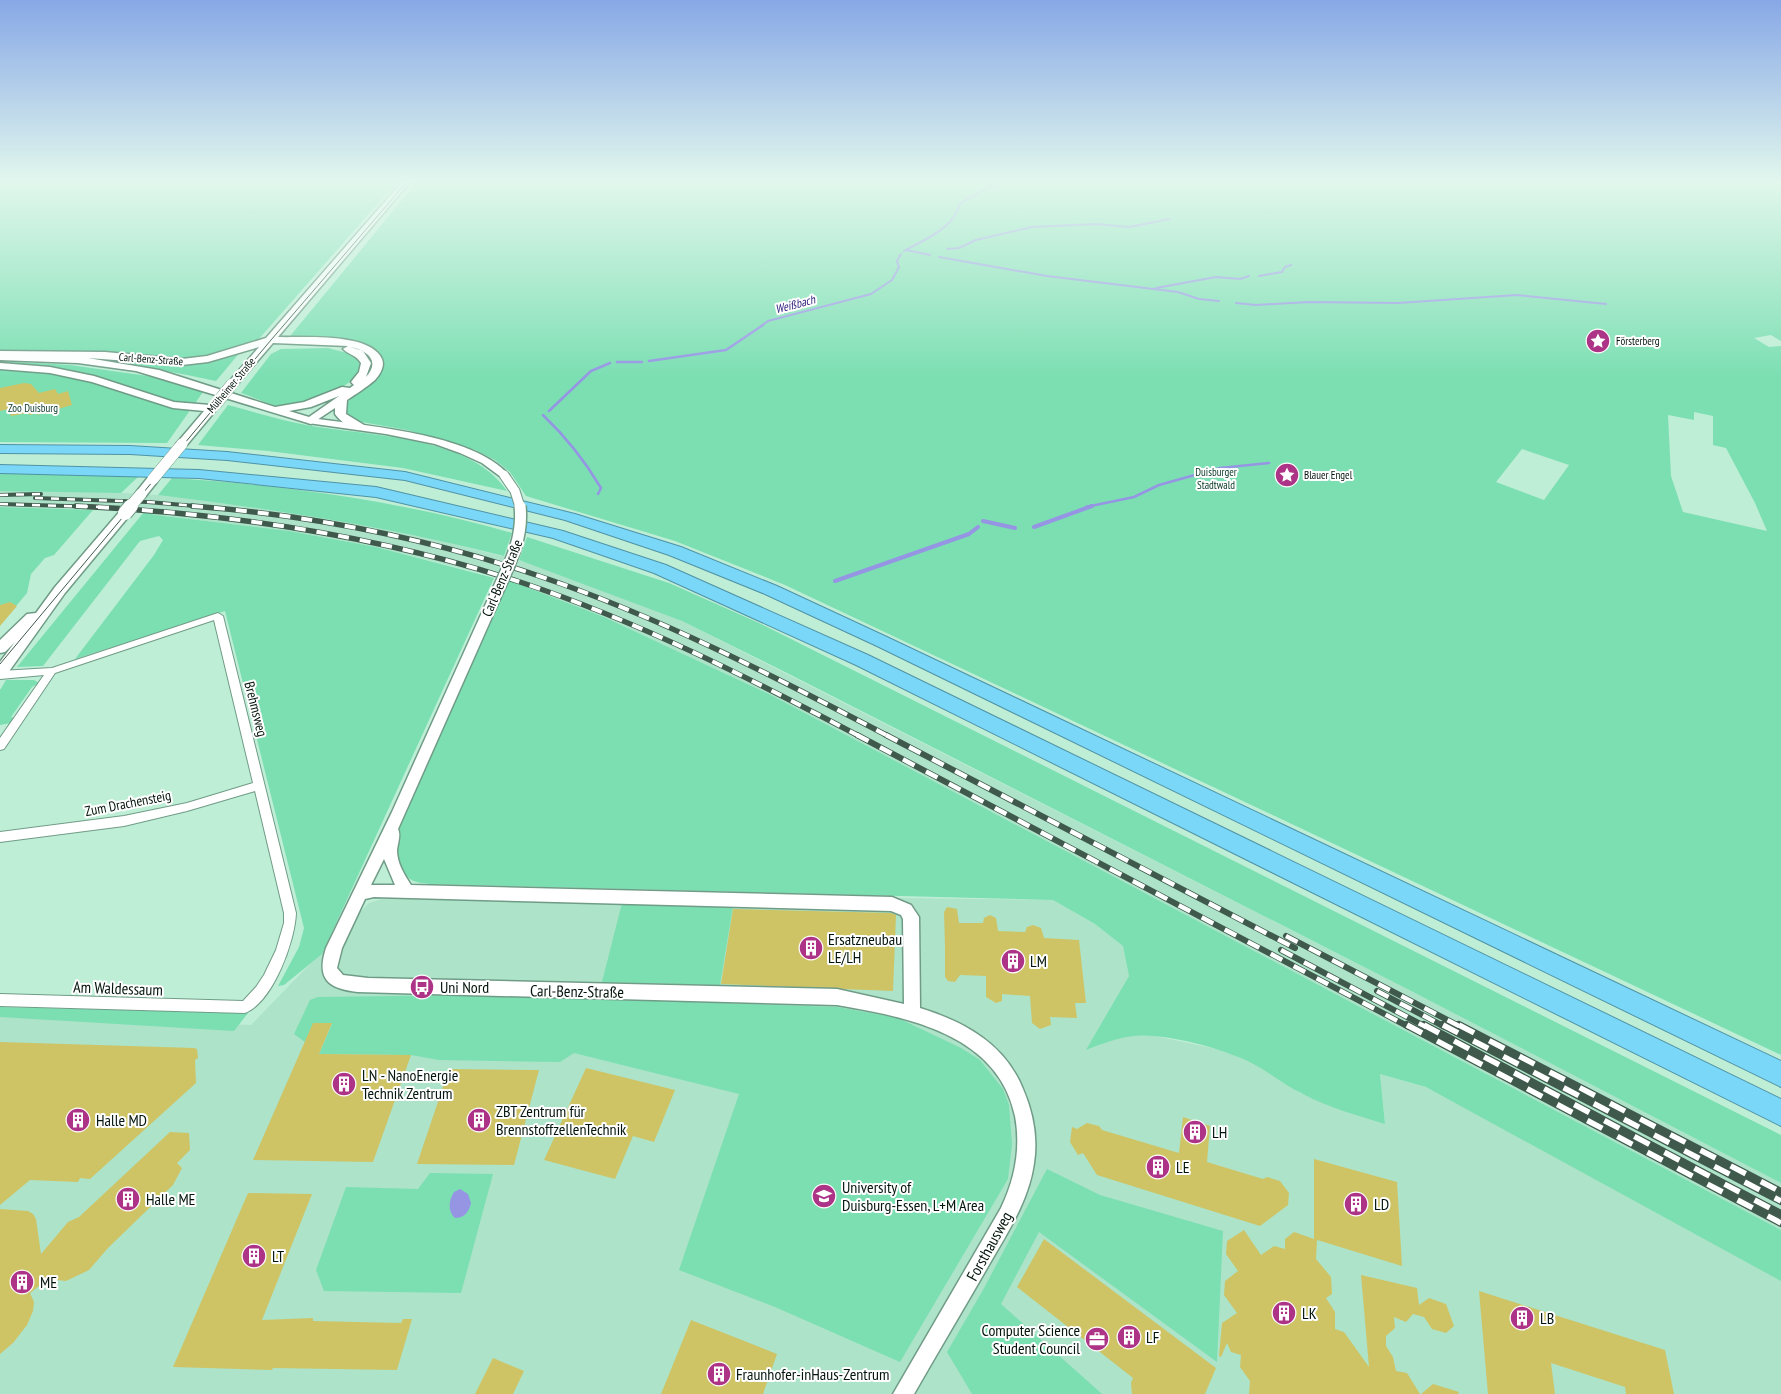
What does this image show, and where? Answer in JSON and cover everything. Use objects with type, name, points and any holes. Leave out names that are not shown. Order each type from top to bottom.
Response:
[{"type":"highway","points":[[0,449],[130,450],[227,456],[405,476],[570,517],[675,551],[770,590],[1781,1074]]},
{"type":"highway","points":[[0,464],[78,463],[205,468],[463,490]]},
{"type":"highway","points":[[0,470],[105,470],[198,474],[376,492],[556,534],[660,568],[862,660],[1781,1113]]},
{"type":"main road","name":"Mülheimer Straße","points":[[0,674],[60,590],[348,248]]},
{"type":"main road","name":"Carl-Benz-Straße","points":[[342,342],[364,346],[373,352],[378,361],[378,366],[372,377],[342,401],[307,420],[271,411],[193,383],[153,372],[69,360],[0,355],[105,355],[182,362],[266,344],[342,342]]},
{"type":"main road","name":"Carl-Benz-Straße","points":[[266,344],[330,346],[359,353],[365,359],[366,368],[362,376],[307,420]]},
{"type":"main road","points":[[0,366],[50,370],[94,379],[173,405],[214,406]]},
{"type":"main road","name":"Carl-Benz-Straße","points":[[271,411],[308,405],[347,388]]},
{"type":"main road","points":[[342,401],[340,414],[360,427]]},
{"type":"main road","name":"Mülheimer Straße","points":[[0,648],[60,590]]},
{"type":"street","name":"Carl-Benz-Straße","points":[[307,420],[400,434],[458,449],[489,463],[511,483],[520,501],[522,524],[512,559],[330,961],[332,976],[344,984],[837,997],[869,1002],[912,1013],[954,1030],[987,1050],[998,1060],[1013,1085]]},
{"type":"street","name":"Brehmsweg","points":[[0,674],[52,671],[218,616],[290,913],[291,924],[288,935],[258,997],[249,1006],[235,1009]]},
{"type":"street","points":[[3,738],[52,671]]},
{"type":"street","name":"Zum Drachensteig","points":[[0,837],[124,822],[187,807],[258,785]]},
{"type":"street","name":"Carl-Benz-Straße","points":[[399,812],[390,841],[389,858],[392,869],[407,891]]},
{"type":"street","points":[[359,894],[374,891],[407,891],[895,904],[906,910],[911,917],[912,1013]]},
{"type":"street","name":"Am Waldessaum","points":[[0,1000],[235,1009]]},
{"type":"street","name":"Forsthausweg","points":[[903,1394],[1000,1228],[1018,1190],[1025,1161],[1026,1136],[1022,1109],[1013,1085]]},
{"type":"shaded area","points":[[0,491],[88,491],[158,495],[306,514],[397,530],[537,565],[682,621],[1415,993],[1781,1183],[1781,1230],[769,694],[604,617],[508,580],[376,547],[289,531],[144,512],[0,507]]},
{"type":"shaded area","name":"University of Duisburg-Essen, L+M Area","points":[[430,884],[903,898],[1053,900],[1095,924],[1123,946],[1129,976],[1087,1050],[1113,1039],[1134,1035],[1156,1036],[1225,1051],[1256,1065],[1300,1093],[1385,1123],[1380,1074],[1426,1087],[1431,1077],[1781,1267],[1781,1394],[0,1394],[0,1017],[251,1025],[369,903]]},
{"type":"green space","points":[[0,248],[339,248],[258,340],[247,344],[216,381],[109,362],[0,352]]},
{"type":"green space","name":"Duisburger Stadtwald","points":[[363,248],[1781,248],[1781,341],[1771,335],[1754,338],[1769,347],[1781,346],[1781,1055],[785,585],[675,541],[526,496],[510,472],[495,460],[475,450],[407,430],[356,421],[345,414],[346,405],[381,360],[376,352],[367,346],[355,342],[291,337]],"holes":[[[1694,412],[1713,416],[1713,445],[1726,448],[1755,503],[1767,531],[1683,512],[1671,476],[1668,415],[1694,420]],[[1522,449],[1569,465],[1544,500],[1496,482]]]},
{"type":"green space","points":[[328,348],[355,355],[362,364],[358,373],[351,381],[329,395],[291,407],[281,407],[241,393],[271,354],[281,349]]},
{"type":"green space","name":"Zoo Duisburg","points":[[0,361],[70,365],[148,376],[203,392],[167,443],[0,442]]},
{"type":"green space","points":[[228,405],[306,425],[386,436],[443,448],[468,459],[490,473],[507,491],[403,468],[268,451],[198,445]]},
{"type":"green space","points":[[48,473],[139,476],[121,493],[0,491],[0,474]]},
{"type":"green space","points":[[172,478],[258,485],[343,496],[428,512],[512,533],[504,556],[418,536],[332,520],[158,495]]},
{"type":"green space","points":[[0,507],[93,510],[54,555],[45,558],[31,574],[27,593],[6,618],[0,620]]},
{"type":"green space","points":[[144,512],[289,531],[376,547],[494,578],[322,954],[284,985],[278,986],[299,947],[304,928],[225,611],[75,659],[154,555],[163,540],[159,536],[140,541],[43,666],[17,667]]},
{"type":"green space","points":[[527,537],[669,583],[759,623],[1781,1135],[1781,1183],[1415,993],[682,621],[519,560]]},
{"type":"green space","points":[[508,580],[604,617],[769,694],[1781,1230],[1781,1281],[1426,1087],[1380,1074],[1385,1124],[1313,1099],[1245,1060],[1214,1048],[1146,1035],[1115,1040],[1086,1050],[1129,976],[1123,946],[1095,924],[1053,900],[430,884],[412,880],[405,874],[398,863],[396,844],[398,830]]},
{"type":"green space","points":[[6,680],[34,680],[39,683],[32,687],[11,717],[15,718],[11,723],[0,725],[0,690]]},
{"type":"green space","points":[[622,903],[733,906],[720,985],[602,982]]},
{"type":"green space","points":[[471,995],[837,1007],[898,1018],[961,1048],[980,1060],[1003,1089],[1009,1105],[1012,1144],[1008,1179],[900,1362],[775,1307],[679,1270],[739,1094],[574,1053],[560,1062],[439,1060],[411,1055],[319,1054],[332,1024],[305,1042],[294,1034],[310,1000],[318,997]]},
{"type":"green space","points":[[0,1007],[248,1013],[234,1031],[0,1017]]},
{"type":"green space","points":[[1047,1169],[1100,1195],[1223,1231],[1217,1362],[1039,1232],[1001,1304],[1102,1394],[972,1394],[947,1352],[983,1290]]},
{"type":"green space","points":[[430,1173],[493,1174],[461,1293],[324,1291],[316,1270],[346,1187],[418,1189]]},
{"type":"water","points":[[460,1189],[468,1194],[471,1203],[466,1214],[455,1218],[450,1209],[450,1202],[454,1192]]},
{"type":"building","points":[[24,383],[31,384],[39,393],[55,389],[58,394],[68,391],[72,405],[37,415],[37,413],[30,415],[28,413],[11,416],[9,409],[0,411],[0,388]]},
{"type":"building","points":[[10,602],[17,606],[0,626],[0,605]]},
{"type":"building","name":"LM","points":[[947,907],[957,909],[959,923],[983,923],[984,918],[990,915],[996,918],[998,931],[1025,932],[1027,927],[1033,925],[1041,928],[1044,938],[1079,940],[1086,1003],[1075,1003],[1077,1018],[1050,1017],[1051,1025],[1040,1029],[1032,1023],[1030,996],[1002,994],[1002,1001],[996,1003],[986,997],[986,976],[960,975],[955,982],[948,981],[945,977],[944,912]]},
{"type":"building","name":"Ersatzneubau LE/LH","points":[[733,909],[891,913],[896,915],[893,991],[721,984]]},
{"type":"building","name":"LN - NanoEnergie Technik Zentrum","points":[[313,1023],[332,1023],[319,1054],[411,1055],[373,1162],[253,1160]]},
{"type":"building","name":"Halle MD","points":[[0,1042],[194,1048],[197,1049],[198,1058],[195,1060],[196,1083],[90,1179],[80,1178],[78,1182],[30,1180],[0,1205]]},
{"type":"building","points":[[586,1068],[675,1090],[654,1142],[633,1136],[615,1179],[544,1160]]},
{"type":"building","name":"ZBT Zentrum für BrennstoffzellenTechnik","points":[[449,1069],[539,1070],[514,1165],[417,1164]]},
{"type":"building","name":"LE","points":[[1183,1117],[1210,1126],[1207,1162],[1263,1179],[1267,1177],[1280,1181],[1289,1193],[1288,1205],[1260,1226],[1097,1175],[1083,1153],[1078,1155],[1070,1142],[1072,1127],[1077,1129],[1087,1123],[1099,1126],[1102,1130],[1179,1153]]},
{"type":"building","points":[[170,1132],[189,1133],[190,1150],[177,1163],[182,1168],[173,1185],[108,1248],[89,1270],[66,1281],[48,1279],[30,1293],[34,1302],[33,1311],[27,1325],[13,1343],[0,1354],[0,1209],[28,1211],[33,1214],[36,1219],[41,1254],[68,1222],[79,1217]]},
{"type":"building","name":"LD","points":[[1314,1159],[1397,1182],[1402,1266],[1314,1239]]},
{"type":"building","name":"LT","points":[[248,1193],[312,1194],[262,1320],[313,1318],[313,1321],[401,1323],[403,1319],[412,1319],[397,1370],[273,1368],[272,1370],[173,1367]]},
{"type":"building","name":"LK","points":[[1244,1230],[1261,1255],[1274,1246],[1285,1249],[1285,1239],[1294,1232],[1317,1240],[1316,1259],[1331,1277],[1332,1294],[1326,1298],[1335,1312],[1335,1329],[1344,1332],[1369,1367],[1361,1275],[1417,1288],[1419,1305],[1429,1298],[1446,1304],[1454,1326],[1446,1333],[1432,1329],[1424,1317],[1413,1314],[1406,1322],[1394,1317],[1395,1328],[1386,1336],[1386,1346],[1393,1357],[1396,1371],[1407,1373],[1420,1394],[1249,1394],[1250,1381],[1240,1367],[1241,1355],[1231,1352],[1227,1343],[1221,1357],[1219,1356],[1222,1323],[1237,1313],[1224,1295],[1225,1281],[1238,1271],[1226,1254],[1227,1241]]},
{"type":"building","name":"LF","points":[[1044,1239],[1216,1368],[1205,1394],[1132,1394],[1131,1383],[1133,1378],[1017,1287]]},
{"type":"building","name":"LB","points":[[1479,1291],[1665,1350],[1674,1394],[1626,1394],[1625,1387],[1551,1363],[1555,1394],[1488,1394]]},
{"type":"building","name":"Fraunhofer-inHaus-Zentrum","points":[[691,1320],[777,1354],[763,1394],[661,1394]]},
{"type":"building","points":[[493,1358],[524,1371],[513,1394],[475,1394]]},
{"type":"building","points":[[1433,1384],[1459,1392],[1458,1394],[1421,1394]]},
{"type":"waterway","points":[[904,251],[909,248]]},
{"type":"waterway","points":[[947,249],[958,248]]},
{"type":"waterway","points":[[906,250],[930,255]]},
{"type":"waterway","name":"Weißbach","points":[[761,326],[768,321],[871,294],[892,280],[899,267],[897,261],[901,254]]},
{"type":"waterway","points":[[939,257],[1047,276],[1178,292],[1199,299],[1219,301]]},
{"type":"waterway","points":[[1259,276],[1282,272],[1285,267],[1291,265]]},
{"type":"waterway","points":[[1156,288],[1216,277],[1240,279],[1249,276]]},
{"type":"waterway","points":[[1236,303],[1256,305],[1309,302],[1398,303],[1517,295],[1606,304]]},
{"type":"waterway","name":"Weißbach","points":[[649,361],[726,350],[763,325]]},
{"type":"waterway","name":"Weißbach","points":[[617,362],[642,362]]},
{"type":"waterway","name":"Weißbach","points":[[549,411],[591,371],[610,363]]},
{"type":"waterway","name":"Weißbach","points":[[543,415],[575,450],[588,468],[601,488],[598,494]]},
{"type":"waterway","points":[[1086,507],[1134,497],[1159,485],[1220,468],[1269,463]]},
{"type":"waterway","points":[[1034,527],[1092,506]]},
{"type":"waterway","points":[[983,521],[1015,528]]},
{"type":"waterway","points":[[835,581],[969,534],[978,527]]},
{"type":"tram line","points":[[0,664],[350,248]]},
{"type":"railway","points":[[0,495],[41,494]]},
{"type":"railway","points":[[35,498],[148,502],[207,507]]},
{"type":"railway","points":[[0,504],[87,507]]},
{"type":"railway","points":[[76,506],[87,507]]},
{"type":"railway","points":[[192,506],[280,515],[368,530],[497,562],[584,592],[673,629],[760,670],[888,736]]},
{"type":"railway","points":[[87,507],[101,507]]},
{"type":"railway","points":[[87,507],[189,514],[301,529],[411,551],[520,582],[607,614],[692,652],[859,736]]},
{"type":"railway","points":[[857,735],[1409,1027]]},
{"type":"railway","points":[[886,735],[1295,948]]},
{"type":"railway","points":[[1286,936],[1461,1027]]},
{"type":"railway","points":[[1281,950],[1426,1027]]},
{"type":"railway","points":[[1377,991],[1445,1027]]},
{"type":"railway","points":[[1407,1025],[1781,1223]]},
{"type":"railway","points":[[1424,1025],[1781,1214]]},
{"type":"railway","points":[[1443,1025],[1781,1201]]},
{"type":"railway","points":[[1459,1025],[1781,1192]]},
{"type":"place","name":"Försterberg","points":[[1598,341]]},
{"type":"place","name":"Blauer Engel","points":[[1287,475]]},
{"type":"place","name":"Ersatzneubau LE/LH","points":[[811,948]]},
{"type":"place","name":"LM","points":[[1013,961]]},
{"type":"place","name":"Uni Nord","points":[[422,987]]},
{"type":"place","name":"LN - NanoEnergie Technik Zentrum","points":[[344,1084]]},
{"type":"place","name":"Halle MD","points":[[78,1120]]},
{"type":"place","name":"ZBT Zentrum für BrennstoffzellenTechnik","points":[[479,1120]]},
{"type":"place","name":"LH","points":[[1195,1132]]},
{"type":"place","name":"LE","points":[[1158,1167]]},
{"type":"place","name":"University of Duisburg-Essen, L+M Area","points":[[824,1196]]},
{"type":"place","name":"Halle ME","points":[[128,1199]]},
{"type":"place","name":"LD","points":[[1356,1204]]},
{"type":"place","name":"LT","points":[[254,1256]]},
{"type":"place","name":"ME","points":[[22,1282]]},
{"type":"place","name":"LK","points":[[1284,1313]]},
{"type":"place","name":"LB","points":[[1522,1318]]},
{"type":"place","name":"LF","points":[[1129,1337]]},
{"type":"place","name":"Computer Science Student Council","points":[[1097,1339]]},
{"type":"place","name":"Fraunhofer-inHaus-Zentrum","points":[[719,1374]]}]
